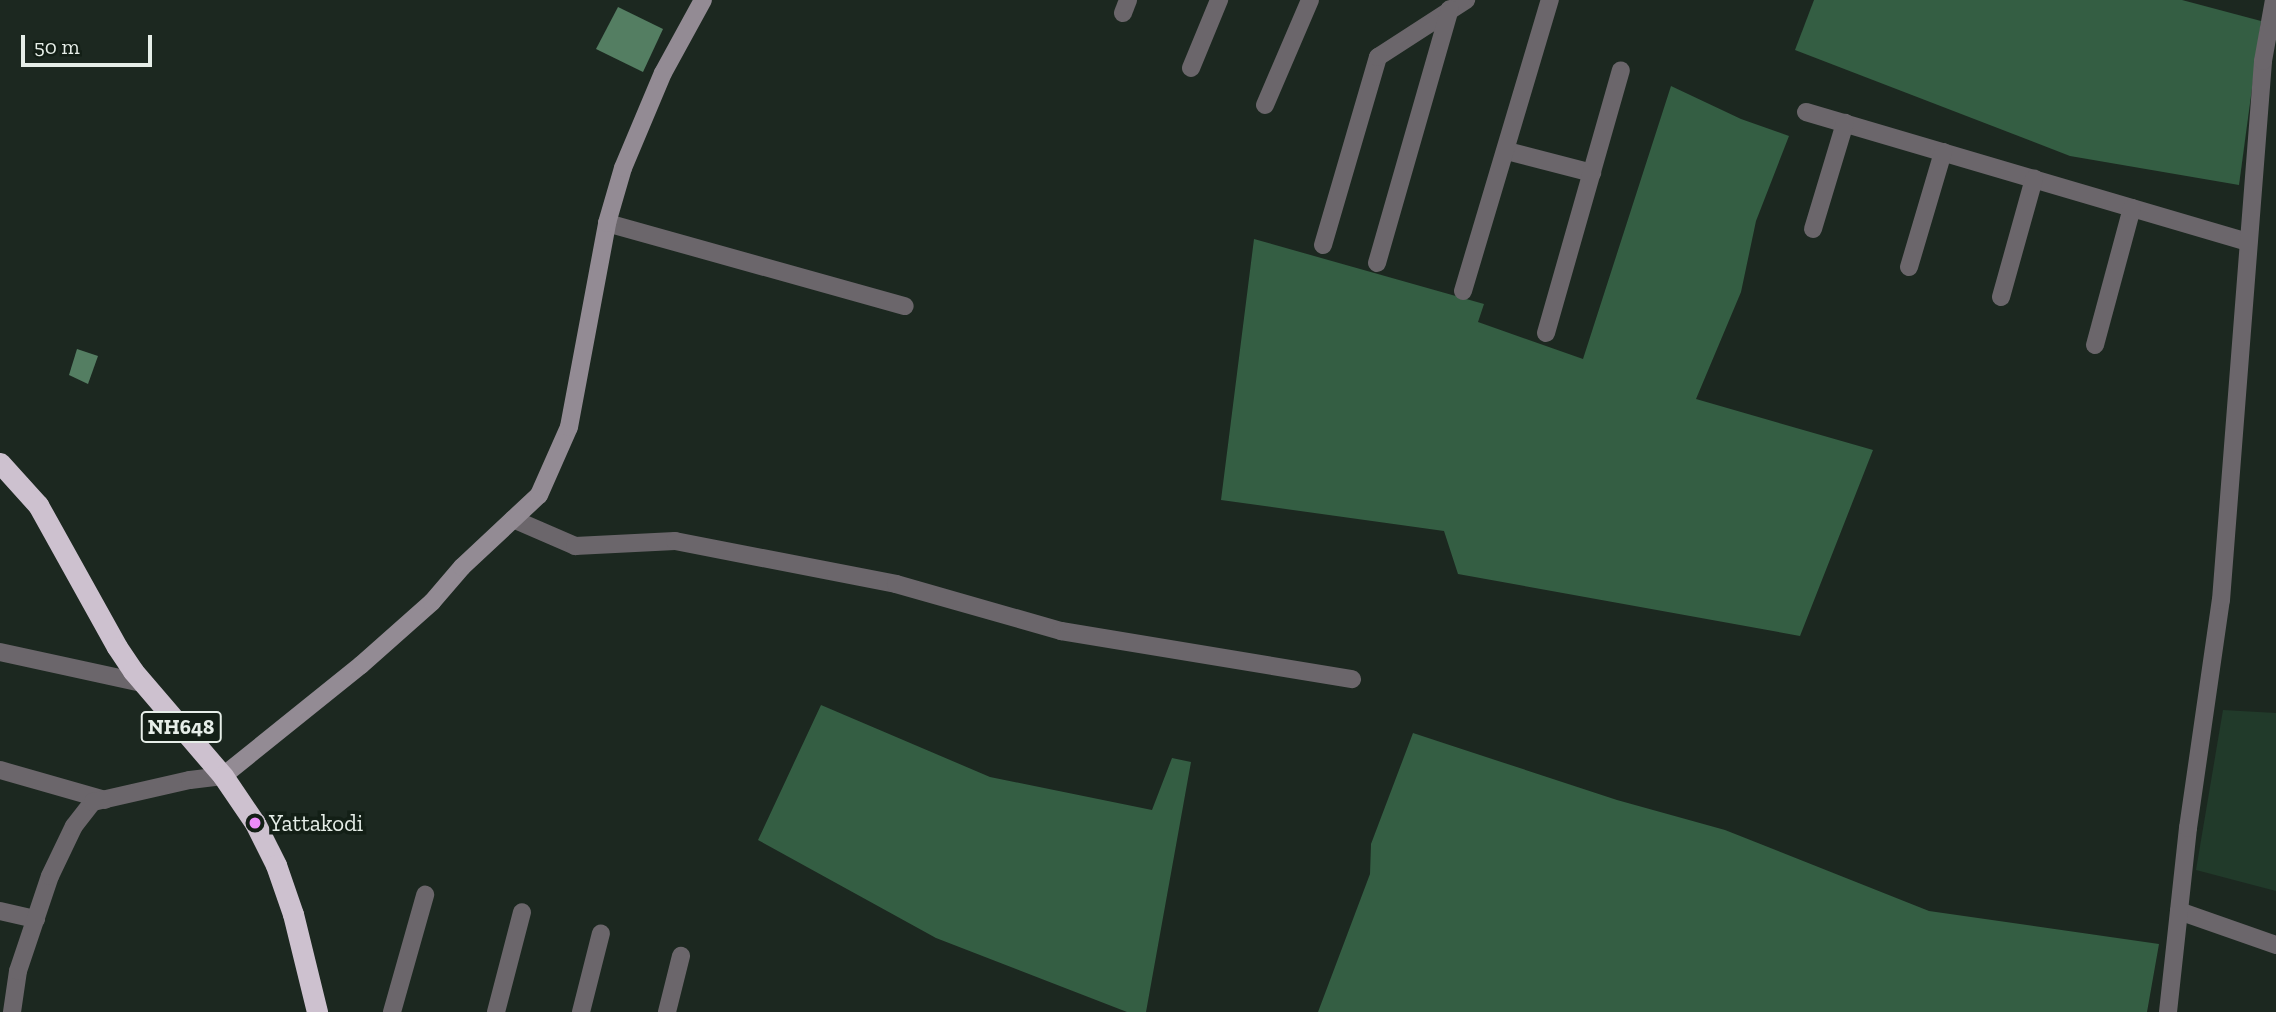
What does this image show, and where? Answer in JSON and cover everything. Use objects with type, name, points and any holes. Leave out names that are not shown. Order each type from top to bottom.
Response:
[{"type":"highway","name":"NH648","points":[[0,463],[38,505],[117,647],[142,683],[223,776],[255,824],[276,865],[293,914],[317,1012]]},
{"type":"street","points":[[8,1007],[50,876],[74,826],[93,802],[190,780],[223,776],[412,620],[462,567],[539,495],[569,427],[607,223],[623,168],[663,73],[703,0]]},
{"type":"street","points":[[1191,68],[1219,0]]},
{"type":"street","points":[[1265,105],[1310,0]]},
{"type":"street","points":[[1464,291],[1550,0]]},
{"type":"street","points":[[2168,1012],[2221,600],[2263,61],[2274,0]]},
{"type":"street","points":[[1323,245],[1378,57],[1458,4]]},
{"type":"street","points":[[1377,263],[1458,4]]},
{"type":"street","points":[[1546,332],[1621,70]]},
{"type":"street","points":[[1806,112],[2248,242]]},
{"type":"street","points":[[1813,229],[1845,124]]},
{"type":"street","points":[[1507,151],[1592,173]]},
{"type":"street","points":[[1909,267],[1943,152]]},
{"type":"street","points":[[2001,297],[2034,179]]},
{"type":"street","points":[[2095,345],[2132,208]]},
{"type":"street","points":[[607,223],[905,306]]},
{"type":"street","points":[[513,519],[575,546],[675,541],[896,584],[1061,631],[1352,679]]},
{"type":"street","points":[[0,652],[142,683]]},
{"type":"street","points":[[0,770],[105,800]]},
{"type":"street","points":[[392,1012],[425,895]]},
{"type":"street","points":[[0,911],[36,919]]},
{"type":"street","points":[[2179,911],[2276,945]]},
{"type":"street","points":[[496,1012],[522,912]]},
{"type":"street","points":[[581,1012],[601,933]]},
{"type":"street","points":[[667,1012],[681,956]]},
{"type":"shaded area","points":[[1814,0],[2182,0],[2261,21],[2239,185],[2070,156],[1795,50]]},
{"type":"shaded area","points":[[618,7],[663,29],[643,72],[596,49]]},
{"type":"shaded area","points":[[1671,86],[1741,119],[1789,136],[1756,221],[1741,292],[1696,399],[1873,450],[1800,636],[1458,574],[1444,531],[1221,500],[1254,239],[1484,304],[1478,322],[1583,359]]},
{"type":"shaded area","points":[[77,349],[98,356],[88,384],[69,375]]},
{"type":"shaded area","points":[[821,705],[990,777],[1152,810],[1172,758],[1191,762],[1146,1012],[1127,1012],[936,938],[758,840]]},
{"type":"shaded area","points":[[2223,710],[2276,713],[2276,891],[2196,870]]},
{"type":"shaded area","points":[[1413,733],[1617,800],[1725,830],[1929,911],[2159,944],[2147,1012],[1318,1012],[1370,874],[1371,844]]},
{"type":"place","name":"Yattakodi","points":[[255,823]]}]
